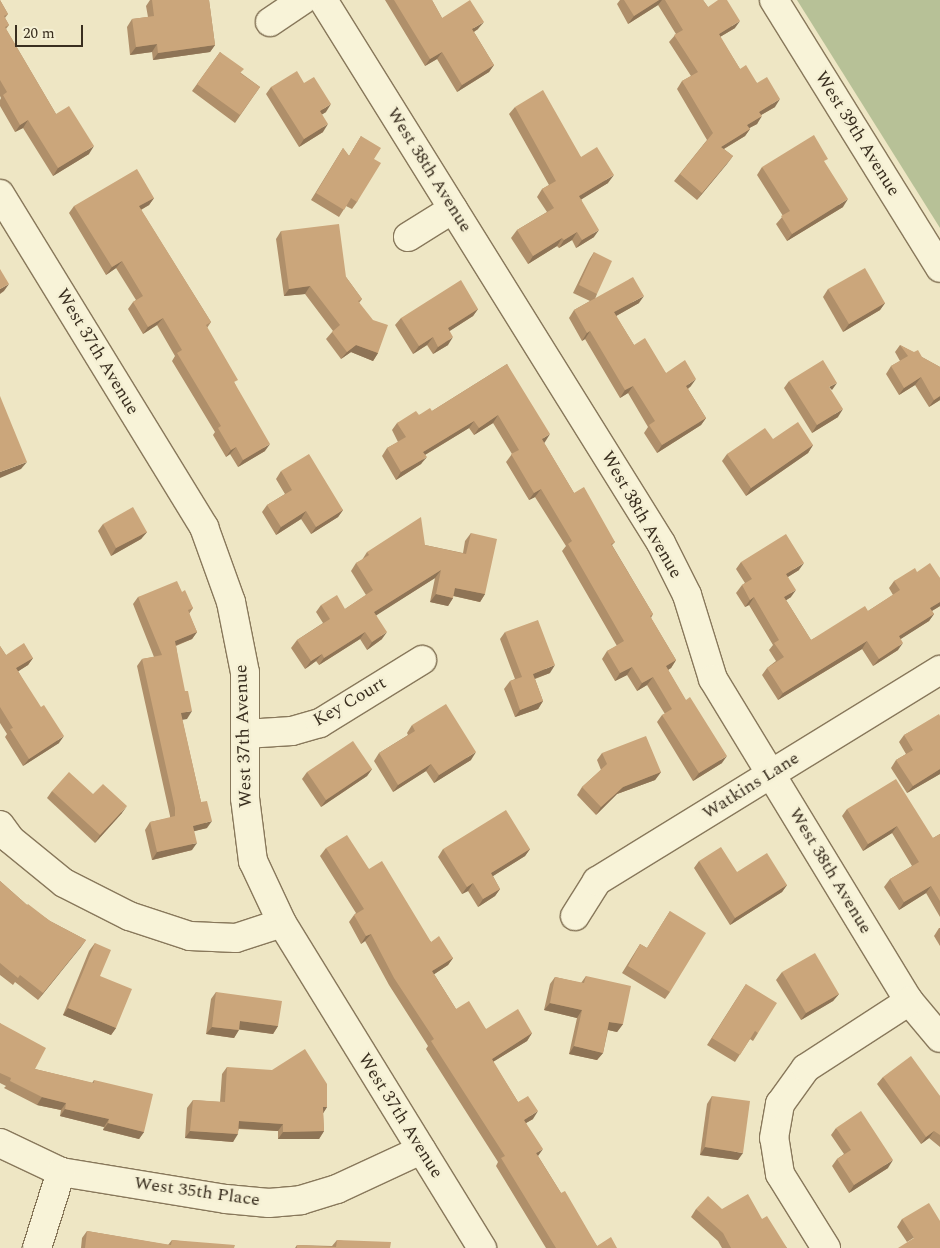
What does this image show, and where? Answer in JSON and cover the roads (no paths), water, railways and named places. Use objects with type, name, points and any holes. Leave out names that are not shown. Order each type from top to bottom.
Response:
[{"type":"street","points":[[270,22],[303,0]]},
{"type":"street","name":"West 38th Avenue","points":[[323,0],[661,544],[686,595],[713,679],[909,1001],[940,1038]]},
{"type":"street","name":"West 39th Avenue","points":[[774,0],[940,268]]},
{"type":"street","name":"West 37th Avenue","points":[[0,194],[204,526],[231,602],[245,673],[245,798],[253,861],[282,923],[482,1248]]},
{"type":"street","points":[[408,236],[453,209]]},
{"type":"street","name":"Key Court","points":[[245,734],[292,731],[320,723],[422,660]]},
{"type":"street","name":"Watkins Lane","points":[[575,916],[597,880],[940,670]]},
{"type":"street","points":[[0,825],[10,838],[64,882],[128,916],[190,936],[200,937],[236,938],[282,923]]},
{"type":"street","points":[[826,1248],[780,1174],[774,1138],[780,1104],[806,1068],[909,1001]]},
{"type":"street","name":"West 35th Place","points":[[0,1143],[62,1172],[226,1199],[269,1203],[301,1200],[337,1189],[421,1150]]},
{"type":"street","points":[[37,1248],[62,1172]]}]
